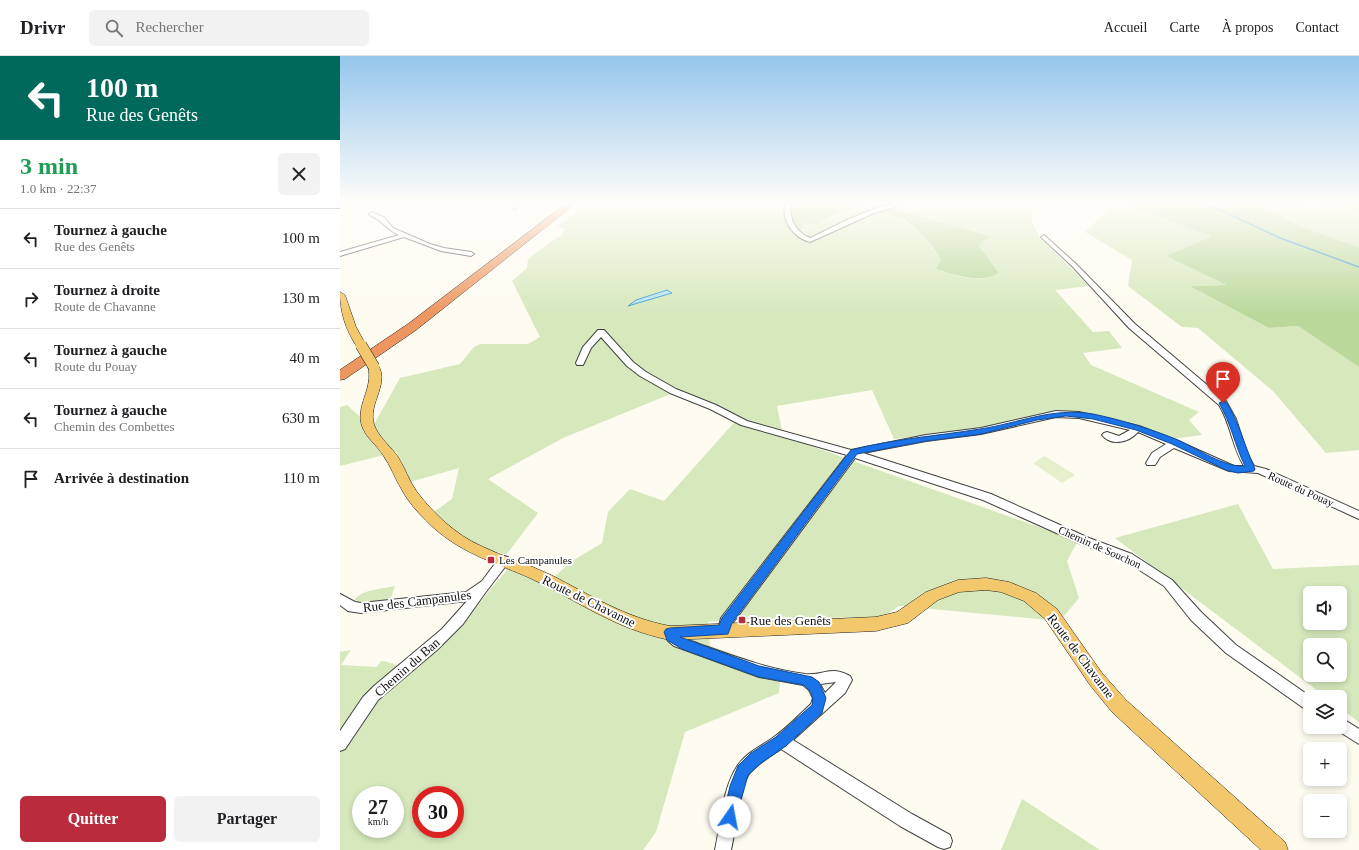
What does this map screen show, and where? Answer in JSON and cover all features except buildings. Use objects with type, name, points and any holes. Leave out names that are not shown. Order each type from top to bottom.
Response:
[{"type":"highway","points":[[340,367],[402,326],[513,240]]},
{"type":"highway","points":[[340,376],[412,327],[524,240]]},
{"type":"main road","name":"Route de Chavanne","points":[[340,295],[351,327],[374,367],[377,376],[366,416],[368,427],[392,458],[410,492],[419,504],[466,544],[504,560],[622,619],[645,628],[670,632],[876,624],[902,618],[932,596],[958,586],[986,584],[1017,590],[1030,597],[1052,614],[1096,679],[1137,724],[1277,850]]},
{"type":"street","points":[[340,254],[387,240]]},
{"type":"street","points":[[416,240],[438,249],[471,254]]},
{"type":"street","points":[[1047,240],[1074,265],[1132,326],[1220,400],[1229,413],[1242,450],[1251,469]]},
{"type":"street","name":"Chemin de Souchon","points":[[580,363],[587,347],[601,332],[630,364],[667,389],[713,407],[750,425],[852,454],[987,497],[1085,541],[1128,557],[1168,583],[1196,616],[1231,649],[1303,699]]},
{"type":"street","name":"Route du Pouay","points":[[852,454],[858,451],[926,438],[981,431],[1056,414],[1093,417],[1136,428],[1175,442],[1230,468],[1238,470],[1251,469],[1262,471],[1359,515]]},
{"type":"street","points":[[1107,435],[1113,440],[1121,440],[1136,428]]},
{"type":"street","points":[[1150,463],[1156,455],[1175,442]]},
{"type":"street","points":[[724,630],[726,622],[852,454]]},
{"type":"street","name":"Rue des Campanules","points":[[340,599],[352,607],[361,608],[461,598],[479,592],[504,560]]},
{"type":"street","name":"Chemin du Ban","points":[[340,744],[374,695],[448,631],[475,600],[479,592]]},
{"type":"street","points":[[670,632],[671,636],[675,640],[686,645],[759,671],[807,680],[837,676],[845,680],[840,689],[781,741],[756,758],[743,771],[737,786],[723,850]]},
{"type":"street","points":[[807,680],[814,686],[820,698],[817,708]]},
{"type":"street","points":[[1347,729],[1359,737]]},
{"type":"street","points":[[781,741],[864,792],[906,820],[944,841]]},
{"type":"green space","points":[[553,240],[928,240],[941,260],[936,269],[968,278],[984,278],[999,273],[979,246],[982,241],[1042,240],[1089,286],[1055,290],[1093,332],[1109,331],[1122,348],[1083,353],[1091,365],[1199,412],[1189,420],[1202,435],[1172,439],[1117,420],[1068,412],[982,429],[894,439],[872,390],[777,406],[783,436],[1078,541],[1067,561],[1079,598],[1060,621],[899,606],[882,617],[742,619],[708,622],[710,646],[781,671],[779,693],[685,732],[656,832],[643,850],[340,850],[340,652],[351,650],[341,665],[377,667],[381,661],[392,663],[408,670],[465,620],[516,559],[554,577],[572,561],[602,543],[608,512],[630,489],[664,501],[739,417],[678,391],[563,438],[488,479],[538,513],[506,555],[468,542],[434,512],[452,499],[459,468],[410,482],[396,452],[340,466],[340,407],[347,405],[372,428],[400,378],[460,364],[474,347],[480,344],[528,344],[540,337],[512,281],[527,268],[528,259]]},
{"type":"green space","points":[[927,240],[985,240],[982,241],[979,246],[999,273],[984,278],[976,278],[950,274],[936,269],[941,260]]},
{"type":"green space","points":[[1099,240],[1203,240],[1166,256],[1228,285],[1191,286],[1269,328],[1298,326],[1359,367],[1359,450],[1326,453],[1273,391],[1198,328],[1182,327],[1128,286],[1132,260]]},
{"type":"green space","points":[[1203,240],[1339,240],[1359,247],[1359,367],[1298,326],[1269,328],[1190,286],[1227,285],[1166,256]]},
{"type":"green space","points":[[1339,240],[1359,240],[1359,247]]},
{"type":"green space","points":[[1045,456],[1075,475],[1062,483],[1033,463]]},
{"type":"green space","points":[[1238,504],[1273,569],[1359,565],[1359,722],[1347,713],[1347,690],[1317,690],[1306,682],[1347,682],[1347,638],[1303,638],[1303,680],[1115,538]]},
{"type":"green space","points":[[395,586],[390,600],[359,602],[354,600],[362,594]]},
{"type":"green space","points":[[1022,799],[1100,850],[1001,850]]},
{"type":"water","points":[[667,290],[672,293],[628,306],[636,300]]},
{"type":"waterway","points":[[1286,240],[1359,267]]},
{"type":"place","name":"Les Campanules","points":[[491,560]]},
{"type":"place","name":"Rue des Genêts","points":[[742,620]]},
{"type":"route","points":[[730,817],[737,786],[743,771],[756,758],[781,741],[817,708],[820,698],[814,686],[807,680],[776,676],[759,671],[686,645],[675,640],[671,636],[670,632],[690,633],[724,630],[726,622],[782,550],[809,511],[854,452],[926,438],[990,430],[1037,417],[1066,414],[1109,420],[1139,428],[1175,442],[1230,468],[1238,470],[1251,469],[1247,463],[1229,413],[1223,403]]}]
